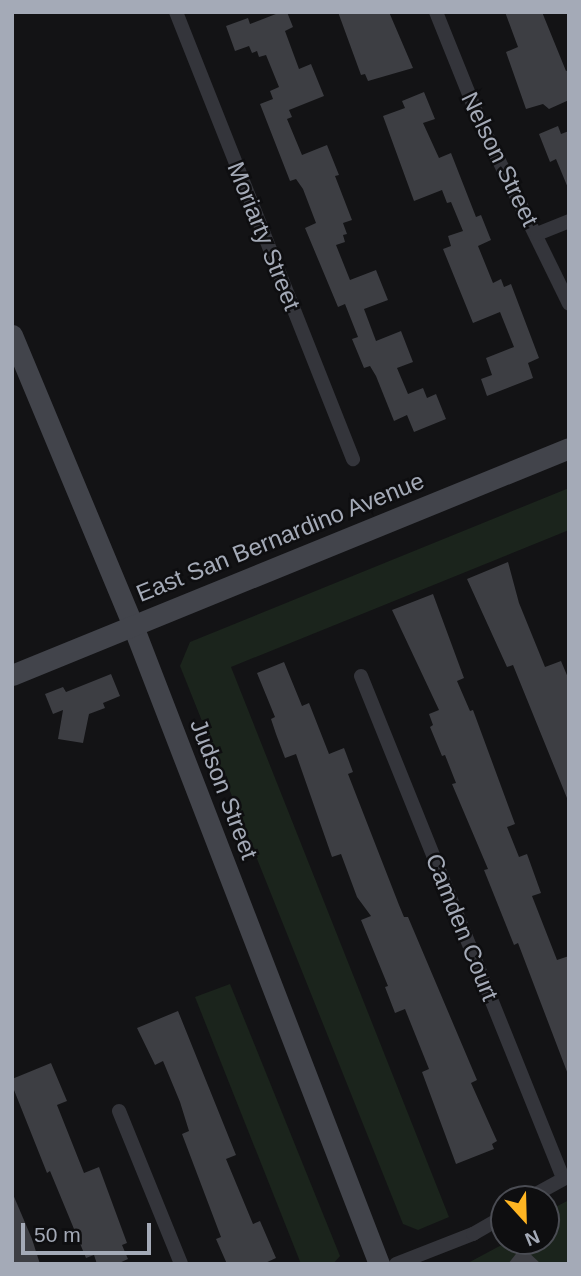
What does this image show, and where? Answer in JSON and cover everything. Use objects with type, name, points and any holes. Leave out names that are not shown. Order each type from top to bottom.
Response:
[{"type":"street","name":"Moriarty Street","points":[[176,12],[353,459]]},
{"type":"street","name":"Nelson Street","points":[[436,12],[481,124],[569,303]]},
{"type":"street","points":[[537,234],[569,221]]},
{"type":"street","name":"Judson Street","points":[[12,335],[133,626],[379,1264]]},
{"type":"street","name":"East San Bernardino Avenue","points":[[12,676],[569,449]]},
{"type":"street","name":"Camden Court","points":[[361,676],[566,1177]]},
{"type":"street","points":[[119,1111],[181,1264]]},
{"type":"street","points":[[396,1264],[473,1234],[490,1224]]},
{"type":"shaded area","points":[[569,488],[569,530],[231,667],[449,1217],[418,1230],[403,1224],[180,666],[190,642]]},
{"type":"shaded area","points":[[230,984],[340,1256],[333,1264],[301,1264],[195,997]]},
{"type":"shaded area","points":[[569,1200],[569,1264],[466,1264],[490,1251],[490,1255],[560,1255],[560,1205]]},
{"type":"building","points":[[287,12],[293,27],[285,31],[299,69],[311,64],[324,96],[289,110],[292,117],[287,119],[302,155],[327,145],[339,175],[335,176],[352,220],[343,223],[347,234],[343,235],[345,242],[336,245],[350,280],[376,270],[388,300],[364,309],[376,341],[401,331],[413,362],[397,368],[408,394],[423,388],[427,398],[436,394],[446,419],[414,432],[407,415],[394,421],[376,376],[370,366],[364,368],[352,339],[358,337],[345,304],[338,307],[305,228],[316,223],[303,189],[296,179],[290,181],[260,104],[273,99],[270,91],[279,87],[266,55],[259,57],[257,51],[252,53],[249,46],[235,51],[226,26],[248,18],[250,24]]},
{"type":"building","points":[[338,12],[389,12],[413,68],[368,81],[365,74],[361,75]]},
{"type":"building","points":[[505,12],[542,12],[566,71],[569,70],[569,100],[549,109],[543,104],[526,109],[506,52],[518,47]]},
{"type":"building","points":[[424,92],[435,119],[423,123],[439,158],[451,153],[476,217],[481,215],[491,240],[478,246],[493,283],[501,279],[504,287],[511,284],[539,358],[528,363],[533,378],[487,396],[481,379],[492,375],[486,358],[514,347],[500,312],[473,323],[443,249],[451,246],[448,236],[463,231],[451,202],[447,203],[442,190],[414,201],[383,116],[405,108],[402,101]]},
{"type":"building","points":[[558,126],[561,134],[569,131],[568,188],[556,159],[550,162],[539,134]]},
{"type":"building","points":[[508,562],[519,603],[545,667],[561,661],[569,680],[569,803],[513,665],[507,667],[467,579]]},
{"type":"building","points":[[433,594],[464,678],[457,681],[470,711],[473,710],[515,824],[507,827],[519,857],[527,854],[541,893],[532,896],[557,960],[569,956],[569,1077],[518,943],[514,945],[484,870],[488,869],[452,784],[456,783],[445,755],[442,756],[430,727],[433,725],[429,714],[439,710],[392,610]]},
{"type":"building","points":[[284,662],[302,706],[309,703],[329,754],[344,748],[353,772],[348,774],[399,905],[404,917],[408,917],[477,1080],[471,1083],[497,1141],[492,1144],[494,1149],[456,1164],[422,1072],[429,1069],[405,1009],[395,1013],[385,987],[388,986],[361,920],[371,916],[357,897],[341,854],[332,857],[296,754],[285,758],[276,734],[271,719],[275,717],[257,673]]},
{"type":"building","points":[[111,674],[120,696],[103,703],[105,708],[89,714],[83,743],[58,739],[63,710],[53,714],[45,694],[63,687],[66,692]]},
{"type":"building","points":[[178,1011],[236,1155],[226,1159],[253,1224],[260,1221],[276,1258],[263,1264],[227,1264],[216,1239],[221,1237],[182,1134],[189,1131],[180,1102],[163,1061],[155,1065],[137,1028]]},
{"type":"building","points":[[51,1063],[67,1101],[57,1105],[84,1173],[99,1167],[127,1243],[122,1245],[128,1259],[117,1264],[97,1264],[94,1255],[86,1258],[50,1171],[47,1173],[12,1085],[12,1079]]},
{"type":"building","points":[[12,1192],[32,1239],[40,1264],[12,1264]]},
{"type":"building","points":[[515,1255],[531,1255],[541,1264],[508,1264]]}]
